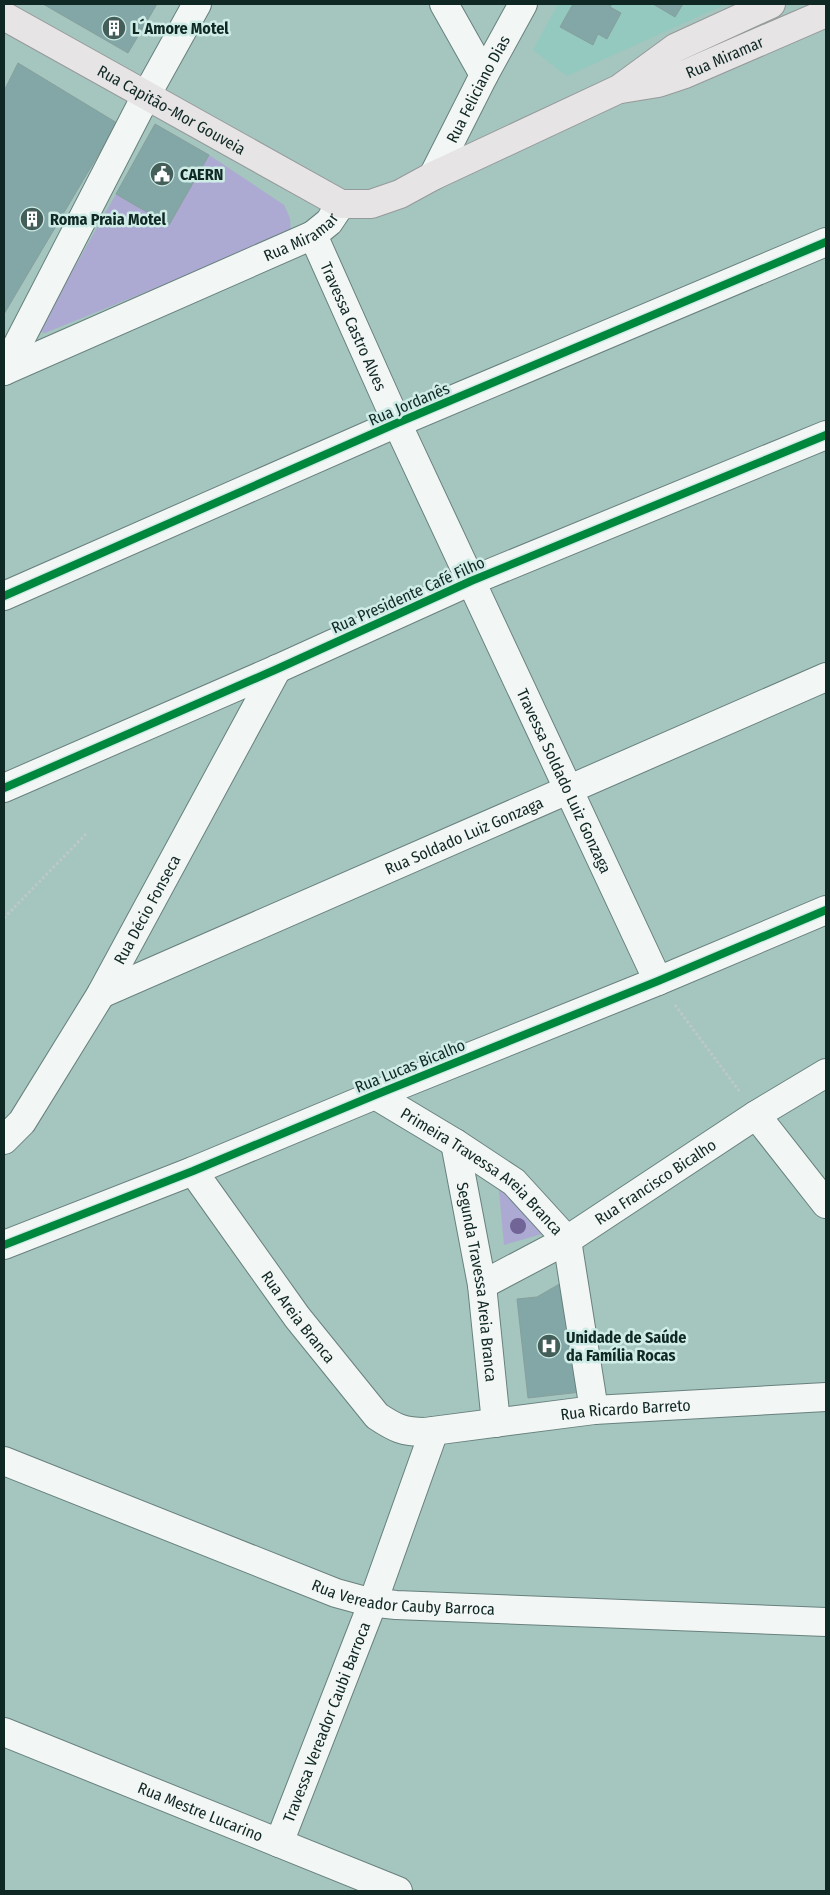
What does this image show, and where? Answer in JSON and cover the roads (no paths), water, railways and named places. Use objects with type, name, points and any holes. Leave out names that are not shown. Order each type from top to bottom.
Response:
[{"type":"main road","name":"Rua Miramar","points":[[341,204],[371,204],[400,194],[432,176],[619,89],[675,48],[771,4]]},
{"type":"main road","name":"Rua Miramar","points":[[619,89],[658,84],[826,13]]},
{"type":"main road","name":"Rua Capitão-Mor Gouveia","points":[[4,16],[341,204]]},
{"type":"street","points":[[4,371],[146,94],[197,4]]},
{"type":"street","points":[[444,4],[484,75]]},
{"type":"street","name":"Rua Feliciano Dias","points":[[432,176],[523,4]]},
{"type":"street","name":"Rua Miramar","points":[[4,371],[313,236],[328,222],[341,204]]},
{"type":"street","name":"Travessa Castro Alves","points":[[313,236],[471,581]]},
{"type":"street","name":"Rua Jordanês","points":[[4,596],[397,423],[826,242]]},
{"type":"street","name":"Rua Presidente Café Filho","points":[[4,788],[277,670],[471,581],[826,435]]},
{"type":"street","name":"Travessa Soldado Luiz Gonzaga","points":[[471,581],[658,981]]},
{"type":"street","name":"Rua Décio Fonseca","points":[[4,1140],[22,1122],[101,994],[277,670]]},
{"type":"street","name":"Rua Soldado Luiz Gonzaga","points":[[101,994],[826,677]]},
{"type":"street","name":"Rua Lucas Bicalho","points":[[4,1245],[193,1171],[375,1095],[658,981],[826,910]]},
{"type":"street","name":"Rua Francisco Bicalho","points":[[482,1285],[567,1240],[756,1115],[826,1073]]},
{"type":"street","name":"Primeira Travessa Areia Branca","points":[[375,1095],[455,1143],[514,1182],[567,1240],[594,1410]]},
{"type":"street","points":[[756,1115],[826,1204]]},
{"type":"street","name":"Segunda Travessa Areia Branca","points":[[455,1143],[482,1285],[496,1423]]},
{"type":"street","name":"Rua Areia Branca","points":[[193,1171],[297,1317],[377,1416],[406,1432],[429,1431]]},
{"type":"street","name":"Rua Ricardo Barreto","points":[[429,1431],[594,1410],[826,1397]]},
{"type":"street","name":"Travessa Vereador Caubi Barroca","points":[[279,1843],[373,1602],[429,1431]]},
{"type":"street","name":"Rua Vereador Cauby Barroca","points":[[4,1462],[336,1593],[373,1602],[826,1622]]},
{"type":"street","name":"Rua Mestre Lucarino","points":[[4,1732],[398,1891]]},
{"type":"place","name":"L´Amore Motel","points":[[114,28]]},
{"type":"place","name":"CAERN","points":[[162,174]]},
{"type":"place","name":"Roma Praia Motel","points":[[32,219]]},
{"type":"place","name":"Unidade de Saúde da Família Rocas","points":[[549,1346]]}]
